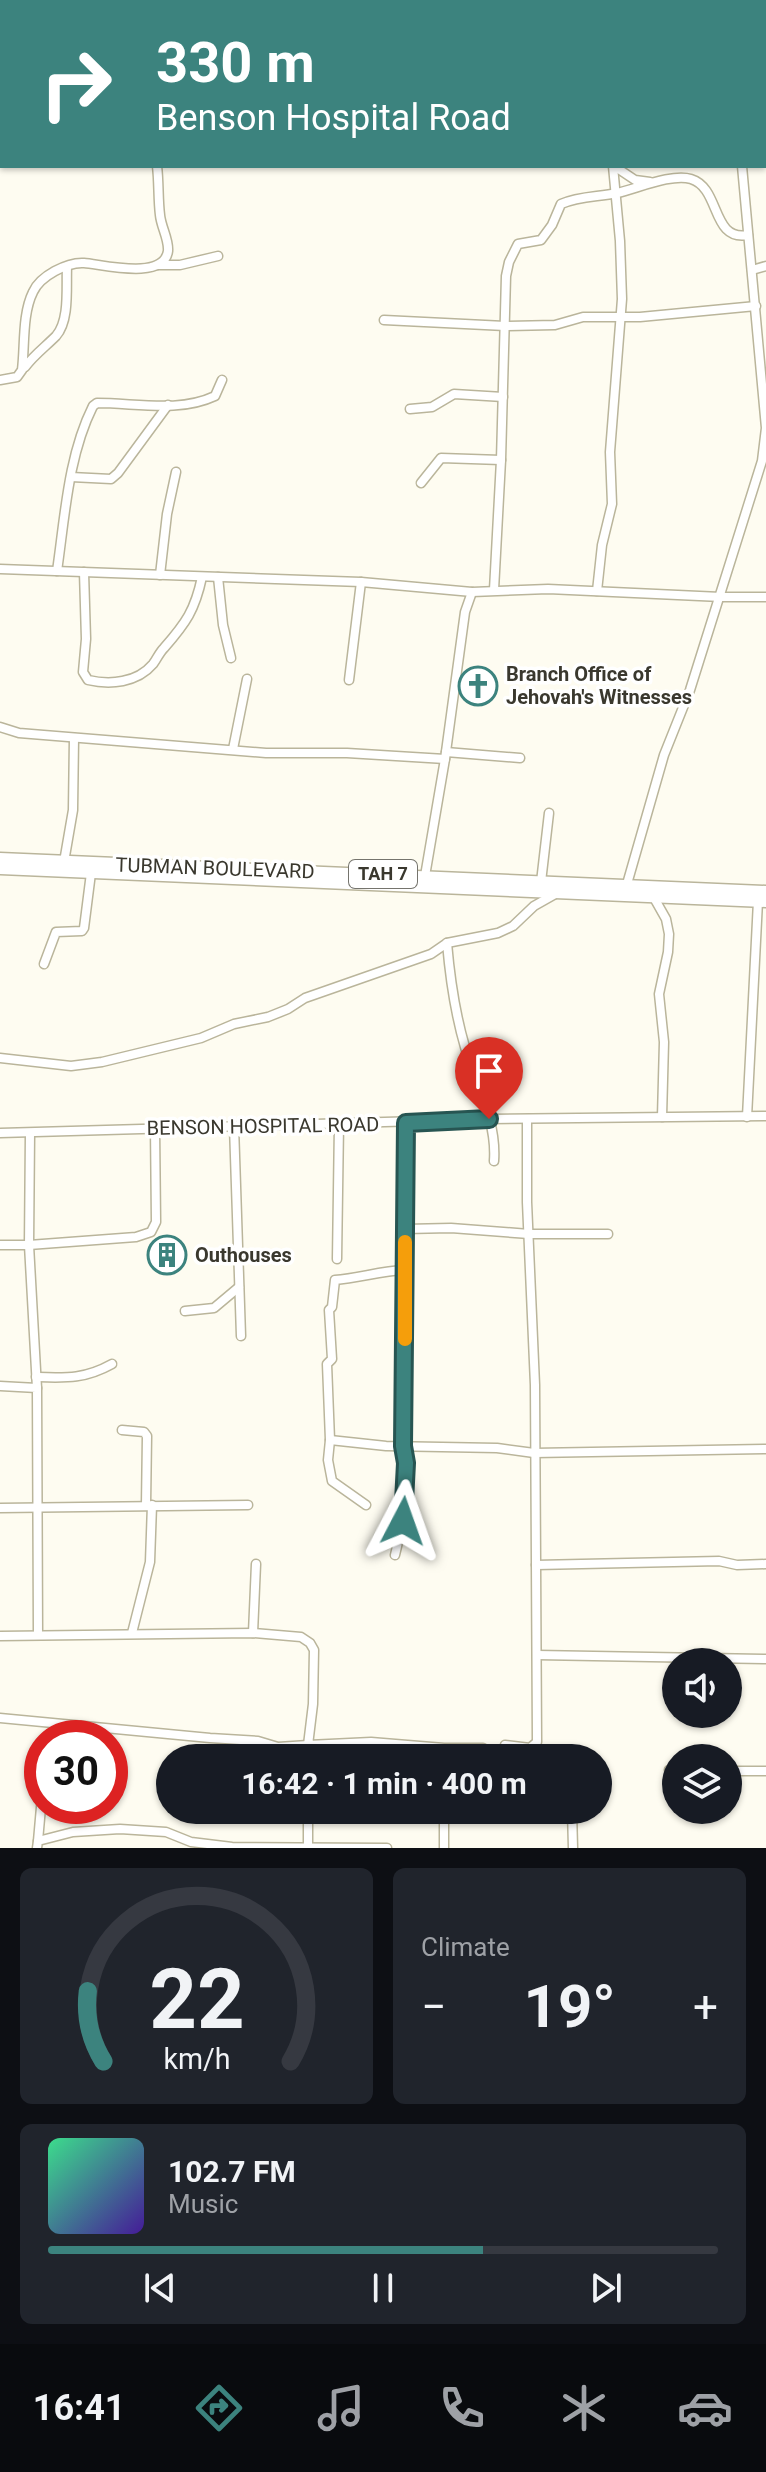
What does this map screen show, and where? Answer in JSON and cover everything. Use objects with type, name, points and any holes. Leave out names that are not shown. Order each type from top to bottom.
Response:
[{"type":"highway","name":"TUBMAN BOULEVARD","points":[[0,859],[425,876],[763,898]]},
{"type":"highway","name":"TUBMAN BOULEVARD","points":[[0,868],[557,893],[625,891],[653,896],[763,898]]},
{"type":"street","points":[[157,168],[160,216],[168,249],[165,258],[157,265]]},
{"type":"street","points":[[597,591],[602,545],[611,514],[610,452],[622,299],[614,168]]},
{"type":"street","points":[[617,168],[635,180],[663,182]]},
{"type":"street","points":[[625,891],[664,755],[721,597],[762,461],[766,428],[763,355],[742,168]]},
{"type":"street","points":[[494,590],[506,276],[518,244],[541,240],[561,204],[571,199],[616,193],[678,178],[698,182],[708,194],[725,230],[733,235],[748,235]]},
{"type":"street","points":[[22,370],[28,305],[33,290],[42,278],[80,263],[146,268],[180,265],[218,256]]},
{"type":"street","points":[[752,270],[766,266]]},
{"type":"street","points":[[0,380],[17,377],[32,357],[57,334],[62,325],[67,267]]},
{"type":"street","points":[[384,320],[505,326],[555,325],[583,317],[756,306]]},
{"type":"street","points":[[57,571],[71,477],[80,438],[93,406],[97,403],[168,405],[205,401],[215,396],[222,380]]},
{"type":"street","points":[[410,409],[432,407],[454,394],[503,397]]},
{"type":"street","points":[[71,477],[111,479],[168,405]]},
{"type":"street","points":[[421,483],[441,458],[501,460]]},
{"type":"street","points":[[160,575],[167,514],[176,472]]},
{"type":"street","points":[[0,569],[361,582],[472,592],[597,591],[766,597]]},
{"type":"street","points":[[84,572],[86,639],[83,672],[88,680],[103,682],[131,679],[152,665],[189,616],[202,577]]},
{"type":"street","points":[[218,577],[223,625],[231,658]]},
{"type":"street","points":[[349,680],[361,582]]},
{"type":"street","points":[[425,876],[446,756],[465,612],[472,592]]},
{"type":"street","points":[[233,749],[247,679]]},
{"type":"street","points":[[0,727],[19,733],[266,753],[520,758]]},
{"type":"street","points":[[64,862],[73,810],[74,738]]},
{"type":"street","points":[[541,882],[549,813]]},
{"type":"street","points":[[44,964],[56,932],[82,931],[84,928],[91,873]]},
{"type":"street","points":[[0,1058],[71,1066],[102,1062],[189,1041],[234,1024],[268,1017],[305,998],[431,954],[447,943],[498,933],[513,926],[534,906],[557,893]]},
{"type":"street","points":[[653,896],[666,919],[669,934],[659,994],[664,1042],[662,1117]]},
{"type":"street","points":[[747,1117],[763,898]]},
{"type":"street","points":[[447,943],[459,1022],[494,1138],[494,1161]]},
{"type":"street","name":"BENSON HOSPITAL ROAD","points":[[0,1133],[489,1119],[766,1116]]},
{"type":"street","points":[[527,1119],[537,1504],[535,1744]]},
{"type":"street","points":[[395,1555],[403,1521],[406,1463],[403,1446],[406,1123]]},
{"type":"street","points":[[337,1259],[339,1124]]},
{"type":"street","points":[[234,1126],[241,1336]]},
{"type":"street","points":[[0,1245],[136,1237],[151,1232],[156,1222],[155,1127]]},
{"type":"street","points":[[30,1133],[29,1245],[37,1388],[38,1635]]},
{"type":"street","points":[[405,1229],[608,1234]]},
{"type":"street","points":[[366,1505],[332,1481],[328,1460],[327,1364],[332,1359],[329,1310],[335,1280],[404,1270]]},
{"type":"street","points":[[185,1311],[214,1308],[239,1287]]},
{"type":"street","points":[[36,1377],[93,1375],[112,1364]]},
{"type":"street","points":[[0,1386],[37,1388]]},
{"type":"street","points":[[122,1430],[144,1432],[147,1436],[150,1562],[132,1633]]},
{"type":"street","points":[[330,1440],[403,1446],[497,1448],[534,1453],[766,1449]]},
{"type":"street","points":[[0,1508],[248,1505]]},
{"type":"street","points":[[536,1565],[719,1561],[737,1565],[766,1564]]},
{"type":"street","points":[[253,1633],[256,1564]]},
{"type":"street","points":[[0,1636],[253,1633],[301,1637],[314,1650],[308,1744]]},
{"type":"street","points":[[537,1655],[766,1659]]},
{"type":"street","points":[[0,1718],[268,1744]]},
{"type":"street","points":[[329,1744],[384,1744]]},
{"type":"street","points":[[742,1771],[766,1771]]},
{"type":"street","points":[[40,1824],[38,1845],[73,1832],[120,1829],[166,1832],[191,1842],[232,1847],[387,1848]]},
{"type":"street","points":[[308,1824],[308,1847]]},
{"type":"street","points":[[444,1824],[444,1848]]},
{"type":"street","points":[[572,1824],[573,1848]]},
{"type":"slow traffic","points":[[405,1242],[405,1339]]},
{"type":"place","name":"Branch Office of Jehovah's Witnesses","points":[[478,686]]},
{"type":"place","name":"Outhouses","points":[[167,1255]]},
{"type":"route","points":[[403,1521],[406,1463],[403,1446],[406,1123],[489,1119]]}]
